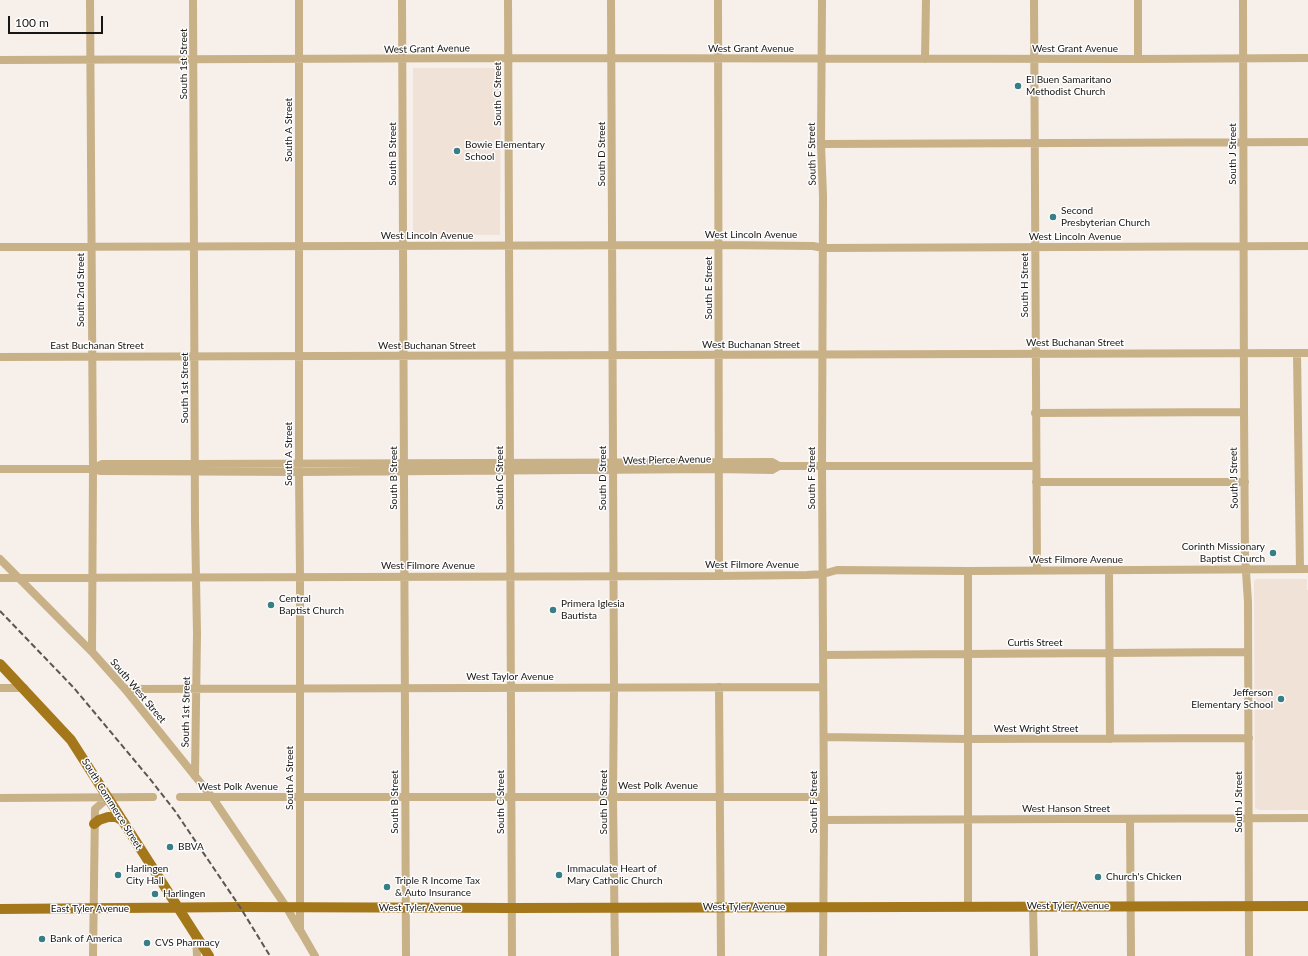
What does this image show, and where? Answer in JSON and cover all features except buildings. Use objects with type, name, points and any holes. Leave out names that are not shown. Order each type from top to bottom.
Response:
[{"type":"main road","name":"South Commerce Street","points":[[0,664],[71,740],[209,956]]},
{"type":"main road","points":[[94,824],[99,820],[108,817],[116,817],[123,821]]},
{"type":"main road","name":"West Tyler Avenue","points":[[179,908],[1308,906]]},
{"type":"main road","name":"East Tyler Avenue","points":[[0,909],[179,908]]},
{"type":"street","name":"South 2nd Street","points":[[90,0],[91,356],[93,469],[92,651]]},
{"type":"street","name":"South 1st Street","points":[[193,0],[196,577],[195,776]]},
{"type":"street","name":"South A Street","points":[[299,0],[300,908]]},
{"type":"street","name":"South B Street","points":[[402,0],[406,956]]},
{"type":"street","name":"South C Street","points":[[508,0],[512,956]]},
{"type":"street","name":"South D Street","points":[[611,0],[614,576],[613,796],[615,956]]},
{"type":"street","name":"South E Street","points":[[718,0],[719,576]]},
{"type":"street","name":"South F Street","points":[[822,0],[822,574],[824,737],[823,956]]},
{"type":"street","points":[[925,59],[926,0]]},
{"type":"street","name":"South H Street","points":[[1034,0],[1036,570]]},
{"type":"street","points":[[1138,0],[1138,59]]},
{"type":"street","name":"South J Street","points":[[1243,0],[1244,482],[1247,570],[1249,738],[1249,956]]},
{"type":"street","name":"West Grant Avenue","points":[[0,60],[508,58],[1308,58]]},
{"type":"street","points":[[821,144],[1243,141],[1308,142]]},
{"type":"street","name":"West Lincoln Avenue","points":[[0,247],[719,245],[812,246],[823,248],[1035,248],[1308,246]]},
{"type":"street","points":[[1297,353],[1304,569]]},
{"type":"street","name":"West Buchanan Street","points":[[195,356],[1308,353]]},
{"type":"street","name":"East Buchanan Street","points":[[0,357],[195,356]]},
{"type":"street","points":[[1035,413],[1244,412]]},
{"type":"street","name":"West Pierce Avenue","points":[[0,469],[93,469],[102,464],[195,468],[299,468],[718,466],[772,462],[779,466],[1035,466]]},
{"type":"street","points":[[1036,482],[1244,482]]},
{"type":"street","name":"South West Street","points":[[0,559],[92,651],[212,796],[287,908],[300,930]]},
{"type":"street","name":"West Filmore Avenue","points":[[0,578],[719,576],[822,574],[838,570],[1304,569]]},
{"type":"street","points":[[968,570],[968,907]]},
{"type":"street","points":[[1109,570],[1110,739]]},
{"type":"street","name":"Curtis Street","points":[[823,655],[1248,652]]},
{"type":"street","points":[[719,687],[721,956]]},
{"type":"street","name":"West Taylor Avenue","points":[[125,689],[823,687]]},
{"type":"street","points":[[0,688],[24,688]]},
{"type":"street","name":"West Wright Street","points":[[824,737],[968,739],[1249,738]]},
{"type":"street","name":"West Polk Avenue","points":[[180,797],[824,796]]},
{"type":"street","points":[[0,798],[153,797]]},
{"type":"street","points":[[93,956],[95,809],[108,798]]},
{"type":"street","name":"West Hanson Street","points":[[824,820],[1308,818]]},
{"type":"street","points":[[1130,819],[1131,956]]},
{"type":"street","points":[[1033,906],[1034,956]]},
{"type":"street","points":[[300,908],[300,930],[315,956]]},
{"type":"street","points":[[196,935],[197,956]]},
{"type":"shaded area","name":"Bowie Elementary School","points":[[413,68],[501,68],[500,235],[413,234]]},
{"type":"shaded area","name":"Jefferson Elementary School","points":[[1256,579],[1307,579],[1308,810],[1259,810],[1255,808],[1254,581]]},
{"type":"railway","points":[[0,611],[74,688],[150,779],[175,811],[240,907],[270,956]]},
{"type":"place","name":"El Buen Samaritano Methodist Church","points":[[1018,86]]},
{"type":"place","name":"Bowie Elementary School","points":[[457,151]]},
{"type":"place","name":"Second Presbyterian Church","points":[[1053,217]]},
{"type":"place","name":"Corinth Missionary Baptist Church","points":[[1273,553]]},
{"type":"place","name":"Central Baptist Church","points":[[271,605]]},
{"type":"place","name":"Primera Iglesia Bautista","points":[[553,610]]},
{"type":"place","name":"Jefferson Elementary School","points":[[1281,699]]},
{"type":"place","name":"BBVA","points":[[170,847]]},
{"type":"place","name":"Harlingen City Hall","points":[[118,875]]},
{"type":"place","name":"Immaculate Heart of Mary Catholic Church","points":[[559,875]]},
{"type":"place","name":"Church's Chicken","points":[[1098,877]]},
{"type":"place","name":"Triple R Income Tax & Auto Insurance","points":[[387,887]]},
{"type":"place","name":"Harlingen","points":[[155,894]]},
{"type":"place","name":"Bank of America","points":[[42,939]]},
{"type":"place","name":"CVS Pharmacy","points":[[147,943]]}]
